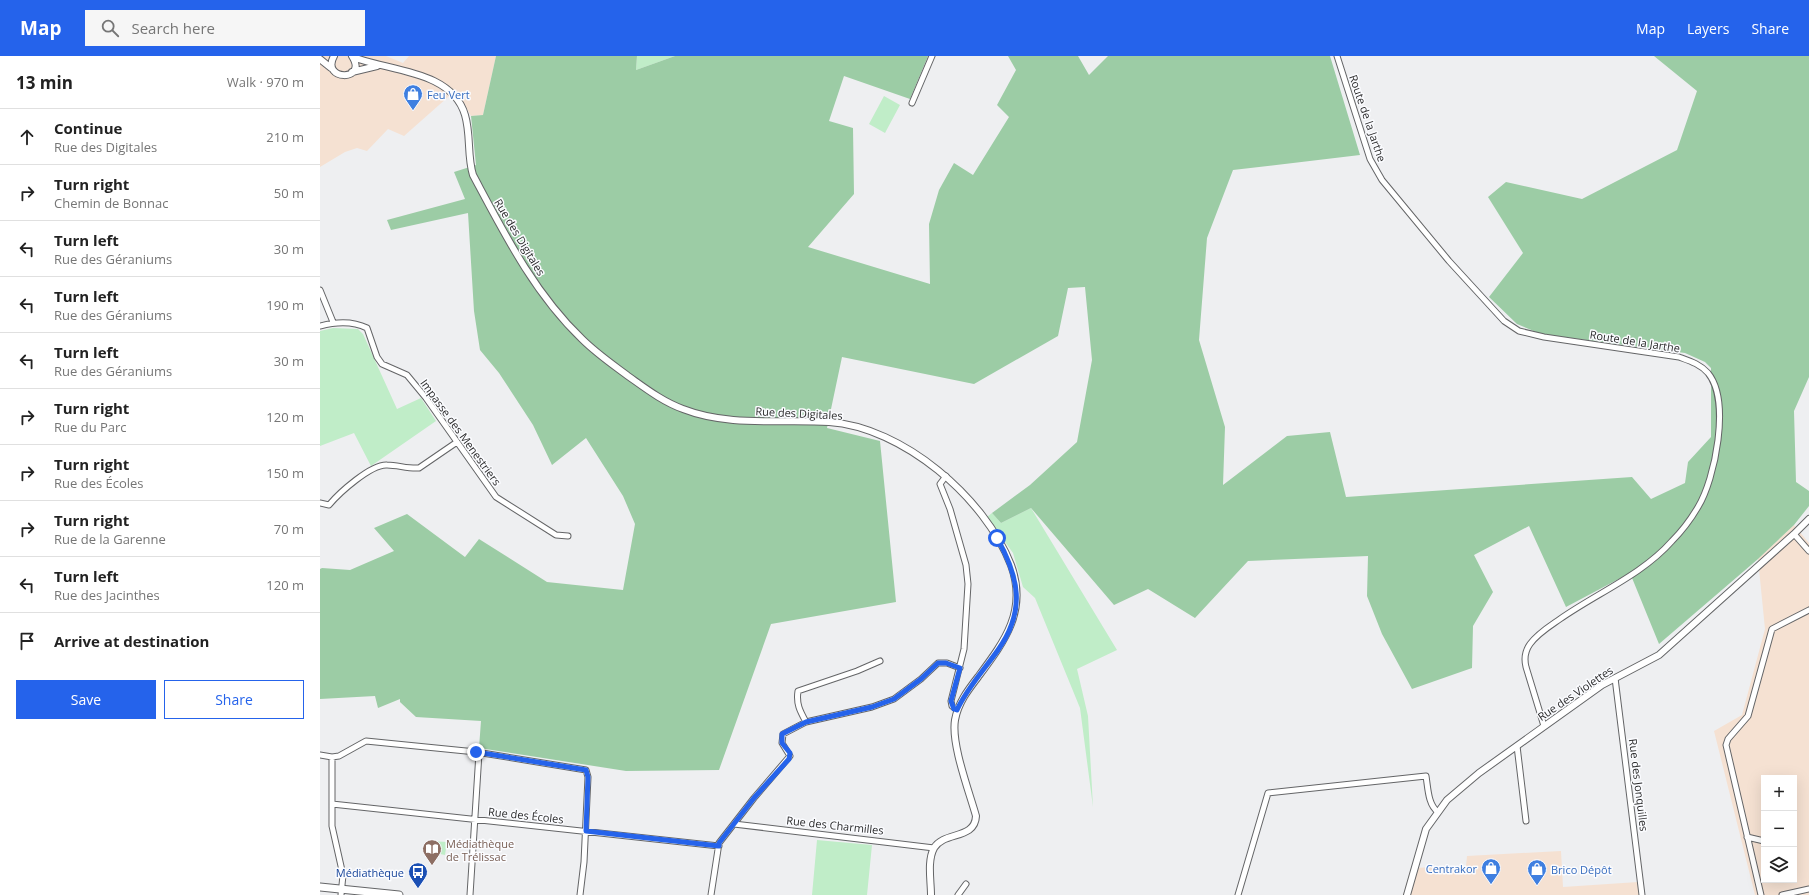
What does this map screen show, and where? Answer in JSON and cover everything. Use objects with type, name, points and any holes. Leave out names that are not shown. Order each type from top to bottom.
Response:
[{"type":"main road","points":[[320,887],[341,892],[399,895]]},
{"type":"street","points":[[331,68],[331,61],[334,56]]},
{"type":"street","points":[[352,56],[355,65],[352,72]]},
{"type":"street","name":"Rue des Digitales","points":[[352,56],[383,66],[406,71],[434,82],[442,86],[456,98],[466,117],[470,138],[471,168],[473,175],[506,238],[523,266],[570,326],[583,340],[607,361],[656,395],[681,409],[725,419],[833,422],[870,432],[904,448],[946,476],[971,502],[997,538],[1011,566],[1016,587],[1016,607],[1010,630],[998,650],[965,694],[957,710],[955,722],[956,740],[976,816],[976,822],[971,829],[944,840],[934,848]]},
{"type":"street","points":[[912,103],[932,56]]},
{"type":"street","name":"Route de la Jarthe","points":[[1337,56],[1370,159],[1382,180],[1450,261],[1504,321],[1519,331],[1544,337],[1679,357],[1692,361],[1701,367],[1708,374],[1715,385],[1720,416],[1719,439],[1708,483],[1698,507],[1672,542],[1641,569],[1573,610],[1540,633],[1529,645],[1524,659],[1544,726]]},
{"type":"street","points":[[320,59],[331,68]]},
{"type":"street","name":"Rue des Digitales","points":[[331,68],[339,76],[346,76],[352,72],[383,66]]},
{"type":"street","points":[[320,290],[333,322],[320,326]]},
{"type":"street","name":"Impasse des Menestriers","points":[[333,322],[360,325],[367,328],[377,357],[382,364],[407,375],[496,497],[556,535],[568,536]]},
{"type":"street","points":[[320,503],[329,505],[336,496],[376,466],[387,465],[419,468],[457,442]]},
{"type":"street","points":[[946,476],[940,484],[950,509],[967,572],[964,649],[951,701],[954,709],[957,710]]},
{"type":"street","name":"Rue des Violettes","points":[[1407,895],[1426,829],[1447,800],[1517,746],[1602,685],[1659,655],[1794,534],[1809,518]]},
{"type":"street","points":[[1794,534],[1809,551]]},
{"type":"street","points":[[1761,895],[1726,745],[1728,739],[1748,716],[1772,629],[1809,610]]},
{"type":"street","points":[[806,722],[796,700],[798,691],[815,687],[880,661]]},
{"type":"street","points":[[711,895],[719,843],[754,798],[789,759],[790,753],[782,743],[782,734],[806,722],[872,707],[894,699],[921,679],[938,663],[946,663],[960,668]]},
{"type":"street","name":"Rue des Jonquilles","points":[[1615,678],[1642,895]]},
{"type":"street","points":[[320,755],[332,757],[339,756],[366,741],[480,753],[586,770],[588,777],[586,831],[580,895]]},
{"type":"street","points":[[1517,746],[1526,821]]},
{"type":"street","points":[[470,895],[480,753]]},
{"type":"street","points":[[332,757],[332,826],[343,875],[341,892]]},
{"type":"street","points":[[1238,895],[1268,793],[1426,776],[1430,799],[1434,810],[1438,812]]},
{"type":"street","name":"Rue des Écoles","points":[[332,804],[719,846]]},
{"type":"street","name":"Rue des Charmilles","points":[[734,824],[934,848]]},
{"type":"street","points":[[1747,837],[1761,841]]},
{"type":"street","points":[[931,895],[931,861],[934,848]]},
{"type":"street","points":[[958,895],[966,884]]},
{"type":"street","points":[[1782,895],[1809,889]]},
{"type":"shaded area","points":[[320,56],[386,56],[403,63],[409,56],[496,56],[483,115],[471,116],[456,90],[404,136],[388,129],[367,151],[357,148],[345,152],[320,167]]},
{"type":"shaded area","points":[[1794,525],[1809,543],[1809,895],[1755,895],[1714,731],[1742,715],[1765,629],[1758,559]]},
{"type":"shaded area","points":[[1561,851],[1563,887],[1638,882],[1640,895],[1403,895],[1411,868],[1466,866],[1467,856]]},
{"type":"green space","points":[[496,56],[637,56],[636,70],[675,56],[928,56],[910,99],[844,76],[829,121],[853,128],[854,194],[808,247],[930,284],[929,224],[939,190],[954,163],[973,175],[1009,117],[997,105],[1016,70],[1008,56],[1078,56],[1089,75],[1108,56],[1330,56],[1360,155],[1233,170],[1207,238],[1199,340],[1225,427],[1223,485],[1287,436],[1330,432],[1346,497],[1632,477],[1651,499],[1685,483],[1688,462],[1711,437],[1711,368],[1705,362],[1685,353],[1541,334],[1517,324],[1489,297],[1523,253],[1488,197],[1506,182],[1582,199],[1677,150],[1697,91],[1654,56],[1809,56],[1809,377],[1794,411],[1796,482],[1809,491],[1809,506],[1794,525],[1758,559],[1659,644],[1630,573],[1566,607],[1529,526],[1474,555],[1493,592],[1473,626],[1472,668],[1412,689],[1382,634],[1367,596],[1368,556],[1248,561],[1195,618],[1148,589],[1114,605],[1031,508],[1001,523],[992,513],[1030,485],[1077,442],[1092,360],[1085,287],[1068,288],[1058,336],[974,384],[842,357],[827,428],[880,441],[896,602],[771,624],[719,770],[626,771],[479,748],[481,721],[416,717],[400,702],[400,699],[378,708],[375,696],[320,699],[320,569],[350,570],[394,551],[374,528],[407,514],[465,557],[479,539],[547,582],[623,590],[635,524],[623,496],[586,438],[552,465],[533,425],[499,373],[480,350],[474,311],[468,213],[391,230],[387,220],[465,199],[454,172],[476,165],[471,116],[483,115]]},
{"type":"green space","points":[[637,56],[675,56],[636,70]]},
{"type":"green space","points":[[884,96],[900,105],[885,133],[869,124]]},
{"type":"green space","points":[[333,328],[358,329],[363,334],[397,409],[421,398],[436,421],[371,466],[354,433],[320,446],[320,331]]},
{"type":"green space","points":[[1031,508],[1117,650],[1077,669],[1088,716],[1093,807],[1080,708],[1035,598],[1023,587],[1013,553],[987,517],[992,513],[1001,523]]},
{"type":"green space","points":[[817,840],[872,845],[867,895],[812,895]]},
{"type":"green space","points":[[431,841],[447,842],[445,855],[430,852]]},
{"type":"place","name":"Feu Vert","points":[[413,111]]},
{"type":"place","name":"Médiathèque de Trélissac","points":[[432,866]]},
{"type":"place","name":"Centrakor","points":[[1491,885]]},
{"type":"place","name":"Brico Dépôt","points":[[1537,886]]},
{"type":"place","name":"Médiathèque","points":[[418,889]]},
{"type":"route","points":[[476,752],[586,770],[588,777],[586,831],[719,846],[719,843],[754,798],[789,759],[790,753],[782,743],[782,734],[806,722],[872,707],[894,699],[921,679],[938,663],[946,663],[960,668],[951,701],[954,709],[957,710],[972,683],[1006,639],[1014,619],[1016,607],[1015,578],[1006,554],[997,538]]}]
